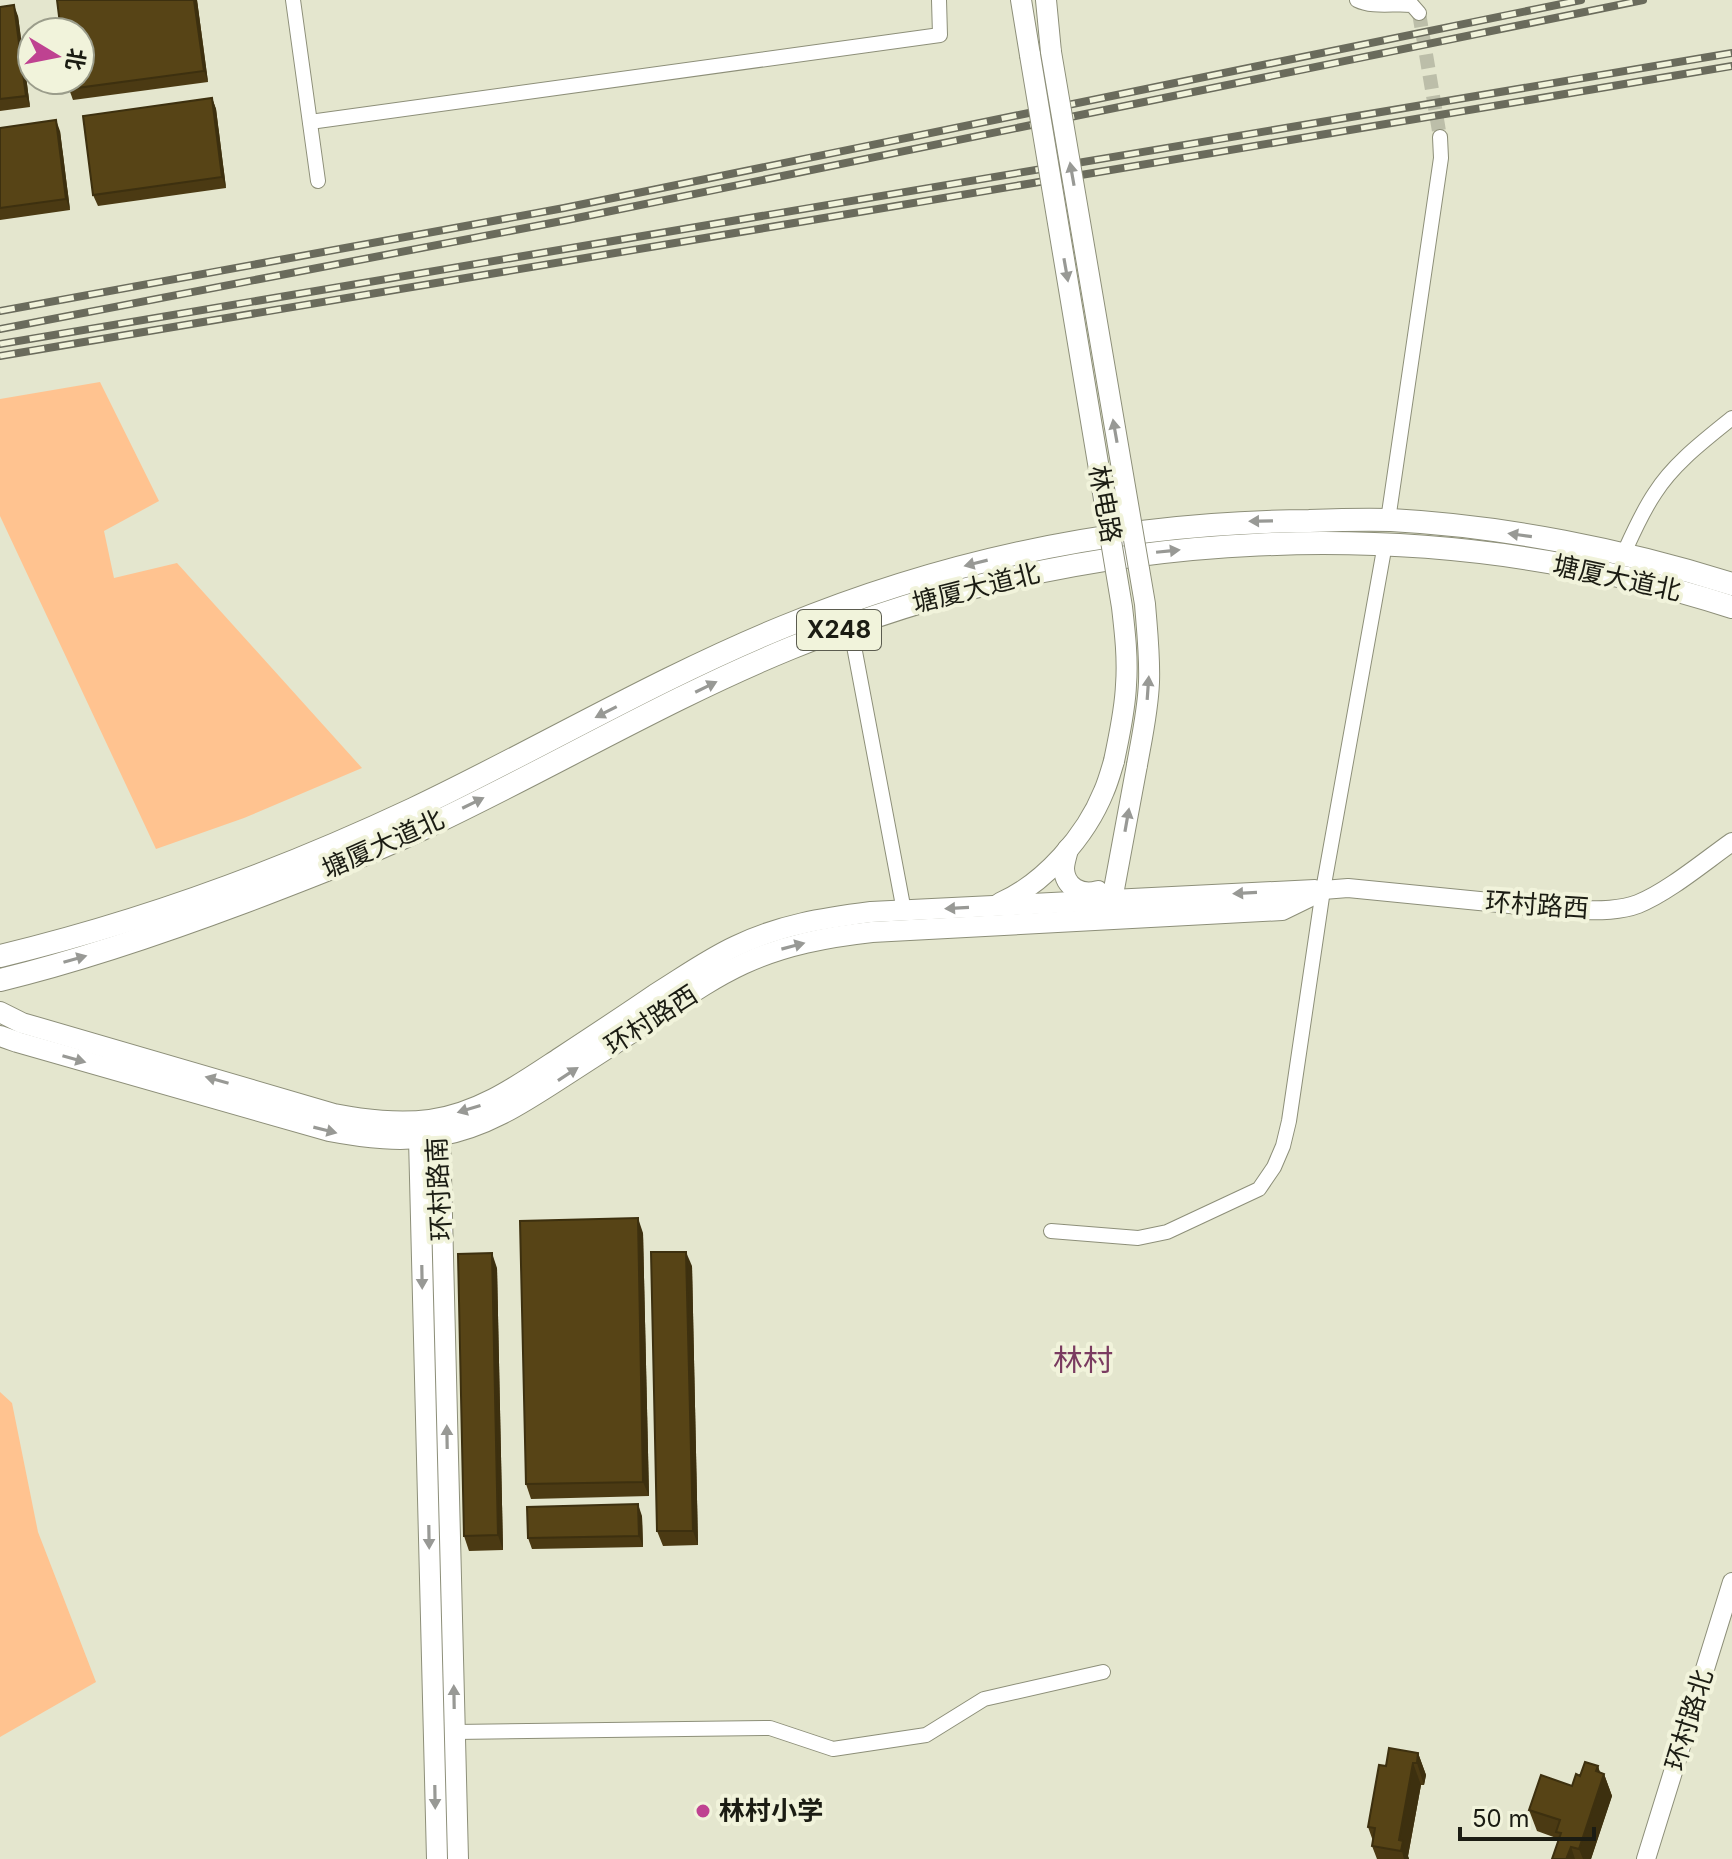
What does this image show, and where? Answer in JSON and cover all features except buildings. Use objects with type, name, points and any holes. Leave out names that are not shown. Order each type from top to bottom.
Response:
[{"type":"main road","name":"林电路","points":[[993,906],[1020,895],[1043,876],[1089,820],[1104,792],[1114,761],[1126,684],[1122,607],[1021,0]]},
{"type":"main road","name":"林电路","points":[[1046,0],[1051,52],[1145,604],[1149,646],[1146,718],[1117,876],[1112,900],[1098,920]]},
{"type":"main road","name":"塘厦大道北","points":[[0,956],[175,904],[333,845],[468,782],[703,663],[810,617],[940,572],[1009,555],[1157,529],[1248,521],[1388,520],[1462,526],[1537,538],[1623,555],[1732,584]]},
{"type":"main road","name":"塘厦大道北","points":[[0,980],[105,951],[182,925],[340,864],[420,830],[712,683],[790,648],[945,594],[1013,577],[1090,561],[1249,544],[1385,544],[1458,549],[1547,562],[1613,574],[1732,607]]},
{"type":"main road","points":[[1068,849],[1064,867],[1068,882],[1078,902],[1098,920]]},
{"type":"main road","points":[[1068,882],[1078,891],[1092,893],[1106,888],[1117,876]]},
{"type":"main road","name":"环村路西","points":[[0,1036],[329,1131],[368,1138],[408,1140],[512,1089],[694,969],[776,929],[823,918],[904,911],[1323,890]]},
{"type":"main road","name":"环村路西","points":[[0,1012],[22,1023],[334,1114],[370,1121],[403,1122],[430,1131],[484,1124],[518,1106],[702,986],[742,964],[824,937],[1282,910],[1323,890]]},
{"type":"main road","name":"环村路南","points":[[430,1131],[458,1859]]},
{"type":"main road","name":"环村路南","points":[[430,1131],[437,1859]]},
{"type":"street","points":[[293,0],[318,181]]},
{"type":"street","points":[[310,122],[940,35],[939,0]]},
{"type":"street","points":[[1357,0],[1365,4],[1412,5],[1419,13]]},
{"type":"street","points":[[1388,520],[1441,158],[1440,137]]},
{"type":"street","points":[[1623,555],[1656,490],[1687,455],[1732,418]]},
{"type":"street","points":[[1051,1231],[1138,1238],[1167,1232],[1259,1189],[1274,1167],[1289,1121],[1323,890],[1385,544]]},
{"type":"street","points":[[850,625],[904,911]]},
{"type":"street","name":"环村路西","points":[[1323,890],[1348,888],[1570,910],[1605,910],[1637,904],[1672,885],[1732,842]]},
{"type":"street","name":"环村路北","points":[[1646,1859],[1732,1582]]},
{"type":"street","points":[[455,1732],[770,1728],[833,1749],[926,1735],[984,1699],[1103,1672]]},
{"type":"shaded area","points":[[100,382],[159,501],[104,531],[114,578],[177,563],[362,768],[244,818],[156,849],[0,516],[0,399]]},
{"type":"shaded area","points":[[0,1392],[12,1403],[38,1532],[96,1682],[0,1737]]},
{"type":"tunnel","points":[[1419,13],[1440,137]]},
{"type":"railway","points":[[0,311],[564,208],[1581,0]]},
{"type":"railway","points":[[0,329],[567,220],[1643,0]]},
{"type":"railway","points":[[0,344],[1732,53]]},
{"type":"railway","points":[[0,356],[1732,66]]},
{"type":"place","name":"林村小学","points":[[703,1811]]},
{"type":"district","name":"林村","points":[[1083,1361]]}]
